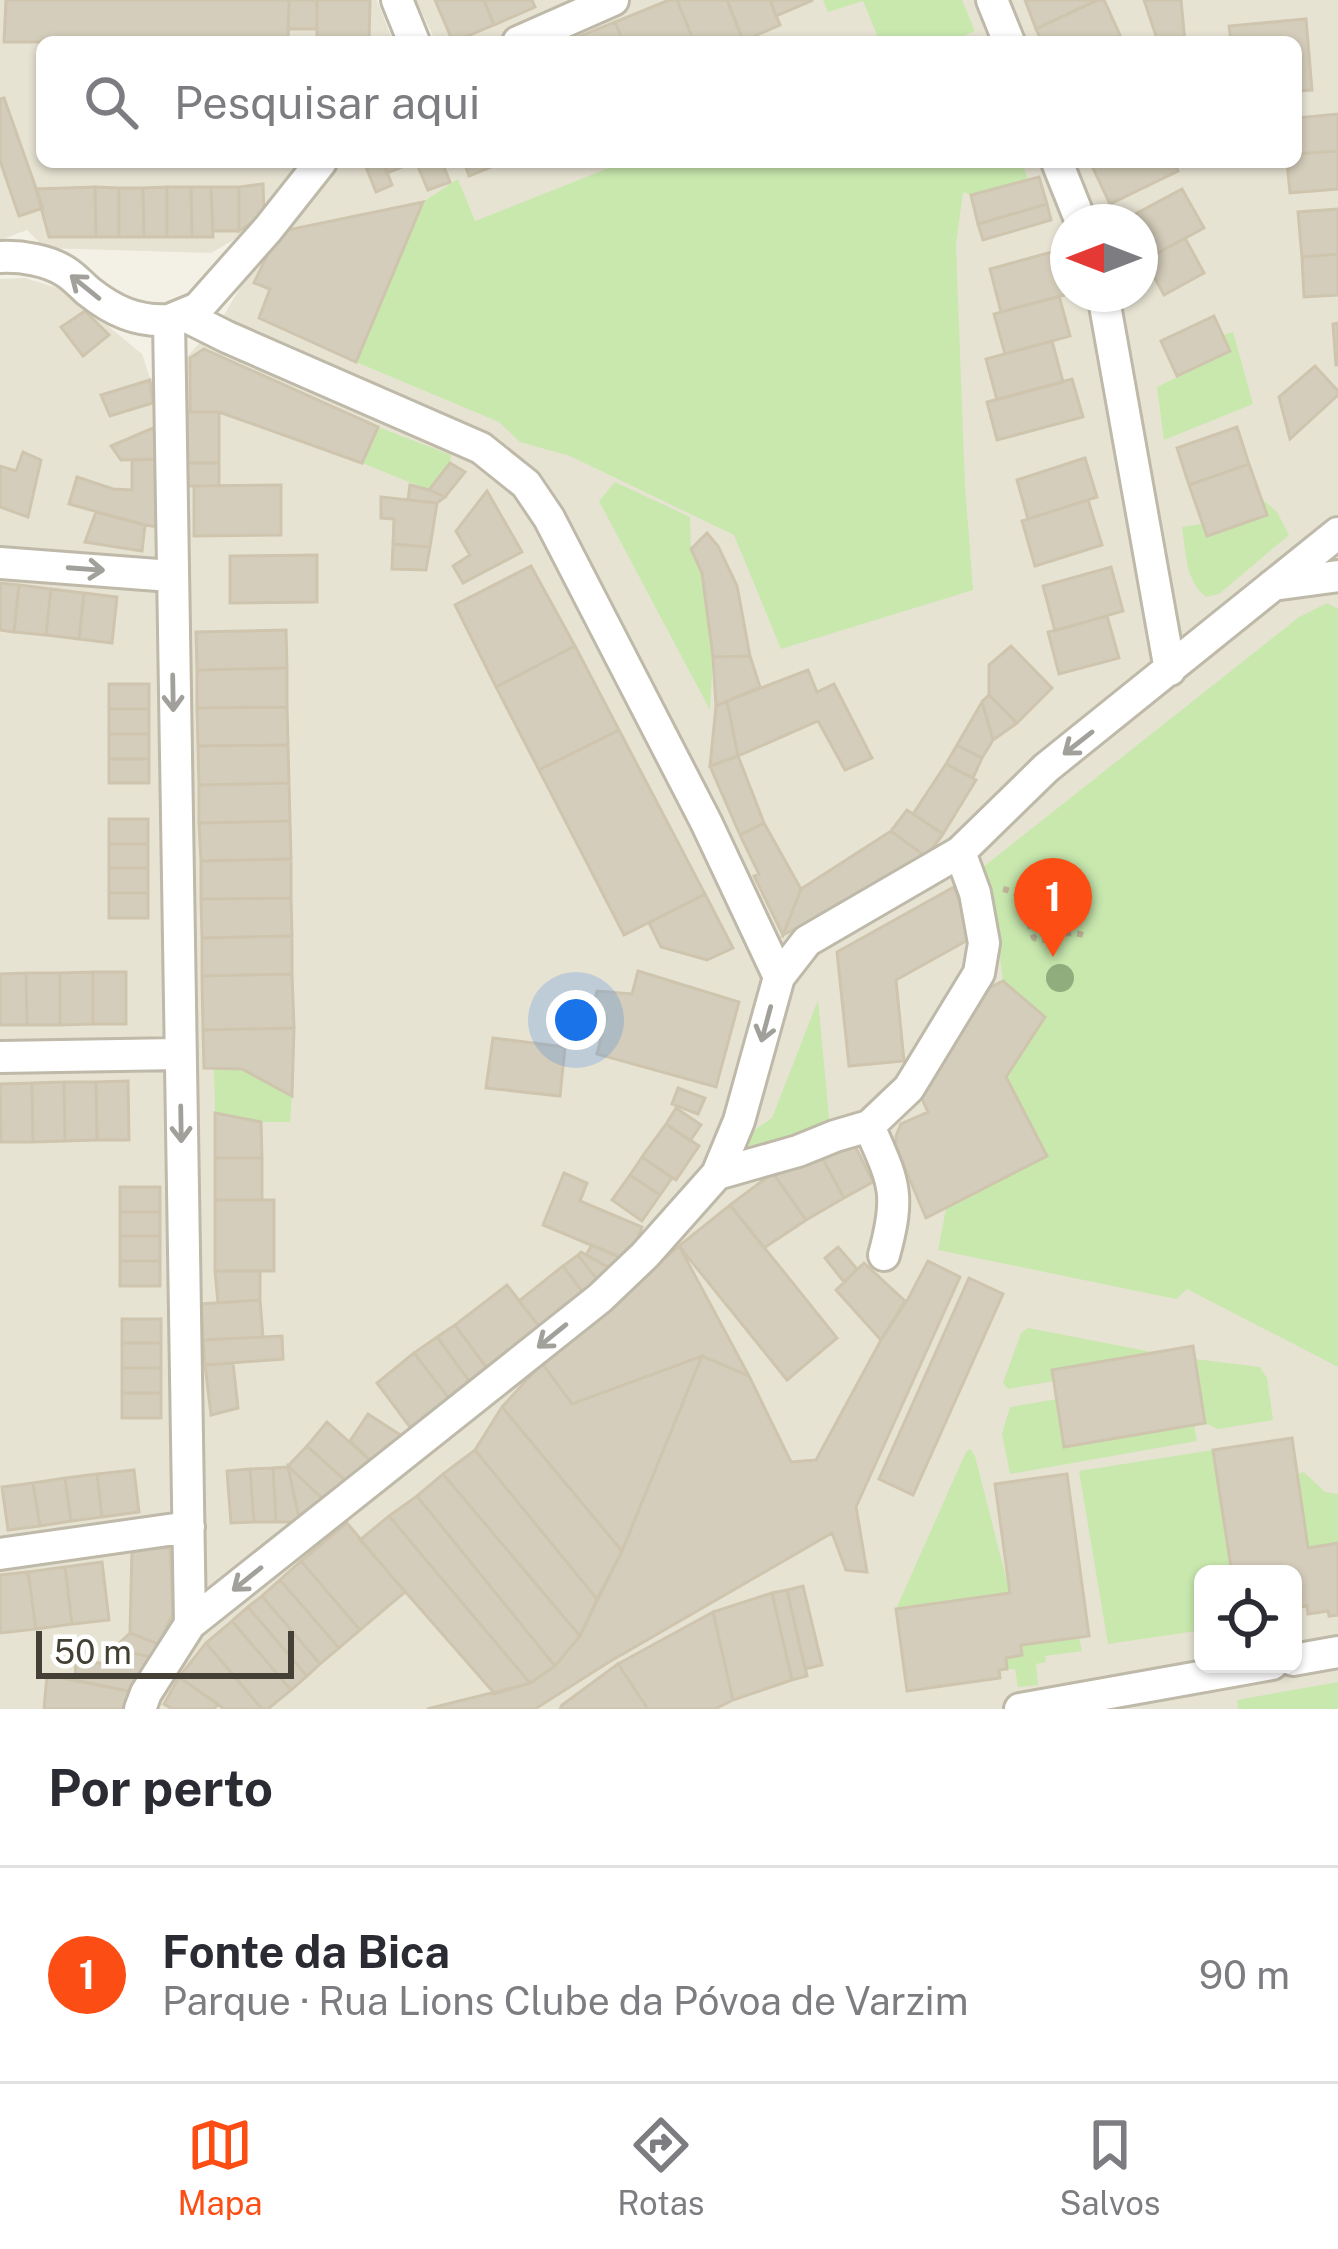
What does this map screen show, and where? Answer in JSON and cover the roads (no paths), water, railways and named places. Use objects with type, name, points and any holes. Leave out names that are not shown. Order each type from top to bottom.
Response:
[{"type":"street","points":[[397,0],[412,36]]},
{"type":"street","points":[[532,36],[613,0]]},
{"type":"street","points":[[992,0],[1007,36]]},
{"type":"street","points":[[0,257],[15,256],[64,270],[91,294],[145,321],[176,317],[198,308],[317,168]]},
{"type":"street","points":[[1059,168],[1074,204]]},
{"type":"street","points":[[1106,312],[1170,670]]},
{"type":"street","points":[[176,317],[172,576],[190,1624]]},
{"type":"street","points":[[176,317],[481,448],[526,484],[549,518],[706,822],[779,977]]},
{"type":"street","points":[[140,1709],[190,1624],[600,1298],[645,1256],[717,1174],[740,1120],[779,977],[807,941],[960,852],[1046,768],[1338,533]]},
{"type":"street","points":[[0,562],[172,576]]},
{"type":"street","points":[[1273,585],[1338,576]]},
{"type":"street","points":[[717,1174],[869,1126],[909,1088],[980,973],[984,943],[976,893],[960,852]]},
{"type":"street","points":[[0,1057],[179,1054]]},
{"type":"street","points":[[869,1126],[892,1178],[894,1195],[896,1213],[884,1255]]},
{"type":"street","points":[[0,1554],[189,1527]]},
{"type":"street","points":[[1302,1658],[1338,1652]]},
{"type":"street","points":[[1020,1709],[1092,1703],[1230,1673]]},
{"type":"place","name":"Fonte da Bica","points":[[1053,957]]}]
